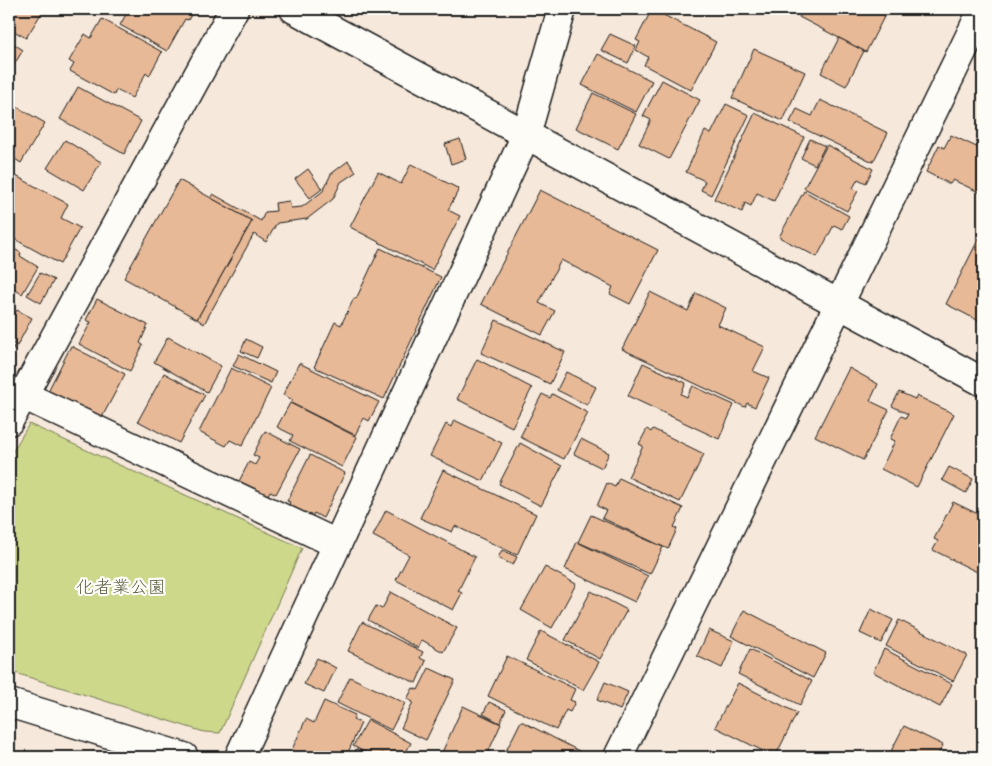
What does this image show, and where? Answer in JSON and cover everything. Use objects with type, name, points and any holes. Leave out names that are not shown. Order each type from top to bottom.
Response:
[{"type":"street","points":[[9,421],[234,9]]},
{"type":"street","points":[[294,9],[983,382]]},
{"type":"street","points":[[239,757],[526,135],[562,9]]},
{"type":"street","points":[[618,757],[983,9]]},
{"type":"street","points":[[23,395],[337,544]]},
{"type":"street","points":[[9,703],[123,748],[184,757]]},
{"type":"green space","name":"化者業公園","points":[[29,424],[302,548],[220,733],[204,732],[9,671],[9,458]]},
{"type":"building","points":[[17,9],[44,9],[26,38],[9,28],[9,22]]},
{"type":"building","points":[[129,9],[194,10],[188,20],[185,19],[167,51],[120,25]]},
{"type":"building","points":[[652,9],[716,42],[691,90],[644,65],[648,57],[636,50],[640,42],[636,40]]},
{"type":"building","points":[[803,9],[888,9],[866,52],[799,17]]},
{"type":"building","points":[[102,19],[162,52],[149,76],[146,73],[132,98],[116,90],[114,95],[70,71],[74,64],[69,61],[85,34],[91,38]]},
{"type":"building","points":[[610,34],[636,46],[628,63],[601,50]]},
{"type":"building","points":[[839,38],[864,51],[846,86],[821,73]]},
{"type":"building","points":[[9,41],[23,50],[9,73]]},
{"type":"building","points":[[754,49],[805,72],[783,121],[732,98]]},
{"type":"building","points":[[598,54],[652,81],[636,112],[582,85]]},
{"type":"building","points":[[662,80],[700,100],[669,159],[639,144],[651,120],[643,116]]},
{"type":"building","points":[[78,87],[141,121],[124,154],[60,119]]},
{"type":"building","points":[[593,93],[636,114],[618,149],[576,128]]},
{"type":"building","points":[[820,100],[888,133],[873,162],[790,122],[797,109],[812,116]]},
{"type":"building","points":[[10,103],[45,123],[21,163],[9,155]]},
{"type":"building","points":[[726,104],[749,115],[711,195],[701,190],[705,181],[686,172],[705,131],[711,134]]},
{"type":"building","points":[[755,113],[804,137],[774,201],[757,193],[751,206],[745,203],[742,212],[714,199]]},
{"type":"building","points":[[951,135],[983,150],[983,194],[953,180],[950,184],[926,172],[939,145],[944,148]]},
{"type":"building","points":[[460,139],[466,159],[451,164],[445,144]]},
{"type":"building","points":[[810,139],[825,146],[815,165],[801,158]]},
{"type":"building","points":[[65,140],[101,162],[84,190],[47,168]]},
{"type":"building","points":[[827,145],[873,169],[866,183],[858,179],[853,188],[858,191],[847,211],[804,188]]},
{"type":"building","points":[[348,161],[356,172],[341,182],[333,199],[307,219],[277,223],[266,242],[254,234],[204,324],[197,319],[252,221],[211,198],[213,194],[261,221],[265,212],[276,211],[275,203],[289,201],[291,208],[302,207],[323,191],[331,174]]},
{"type":"building","points":[[411,164],[459,189],[448,210],[460,216],[432,270],[350,227],[378,172],[401,184]]},
{"type":"building","points":[[308,169],[322,189],[310,198],[295,179]]},
{"type":"building","points":[[16,176],[68,204],[61,218],[80,228],[60,264],[9,236],[9,180],[10,177],[14,179]]},
{"type":"building","points":[[179,180],[252,221],[197,319],[124,278]]},
{"type":"building","points":[[540,190],[658,250],[630,304],[610,294],[613,287],[561,260],[539,303],[555,311],[542,335],[481,304]]},
{"type":"building","points":[[804,191],[849,216],[842,229],[834,225],[817,257],[779,237]]},
{"type":"building","points":[[983,230],[983,323],[946,304]]},
{"type":"building","points":[[9,246],[21,253],[20,256],[38,267],[22,294],[9,286]]},
{"type":"building","points":[[380,248],[441,277],[384,399],[314,367],[335,322],[341,325],[354,298],[356,299]]},
{"type":"building","points":[[40,273],[54,280],[41,303],[27,295]]},
{"type":"building","points":[[650,292],[688,311],[696,293],[726,308],[718,325],[765,347],[753,371],[769,378],[755,407],[747,403],[745,407],[622,349]]},
{"type":"building","points":[[97,299],[148,325],[140,343],[143,345],[130,371],[79,344],[91,322],[86,320]]},
{"type":"building","points":[[9,301],[14,304],[9,313]]},
{"type":"building","points":[[17,310],[32,318],[17,346],[9,341],[9,324]]},
{"type":"building","points":[[496,320],[565,352],[550,384],[481,353]]},
{"type":"building","points":[[168,337],[221,366],[207,392],[154,362]]},
{"type":"building","points":[[246,339],[262,347],[257,358],[241,351]]},
{"type":"building","points":[[9,344],[14,347],[9,357]]},
{"type":"building","points":[[71,346],[125,374],[100,421],[47,393]]},
{"type":"building","points":[[239,354],[276,372],[271,383],[233,366]]},
{"type":"building","points":[[477,359],[532,388],[512,427],[457,399]]},
{"type":"building","points":[[299,363],[379,402],[369,421],[364,418],[355,435],[291,403],[293,400],[283,395]]},
{"type":"building","points":[[643,363],[686,383],[681,394],[687,397],[693,386],[734,405],[719,439],[628,396]]},
{"type":"building","points":[[231,368],[271,388],[242,446],[230,440],[226,446],[199,432]]},
{"type":"building","points":[[849,368],[878,384],[870,401],[889,410],[863,460],[815,436]]},
{"type":"building","points":[[566,372],[596,387],[587,405],[557,390]]},
{"type":"building","points":[[164,373],[205,395],[179,443],[138,421]]},
{"type":"building","points":[[899,392],[915,399],[917,396],[954,414],[917,487],[881,469],[895,441],[890,439],[901,416],[906,418],[908,414],[892,406]]},
{"type":"building","points":[[542,394],[550,398],[552,394],[588,413],[564,459],[520,437]]},
{"type":"building","points":[[290,403],[357,437],[342,467],[290,441],[293,435],[277,427]]},
{"type":"building","points":[[454,420],[502,443],[483,481],[430,456],[446,424],[451,427]]},
{"type":"building","points":[[647,429],[651,432],[653,429],[704,454],[680,502],[628,477],[643,446],[639,444]]},
{"type":"building","points":[[265,431],[300,449],[276,494],[270,491],[264,503],[235,489],[249,462],[255,465],[259,458],[253,455]]},
{"type":"building","points":[[581,439],[609,453],[602,468],[574,454]]},
{"type":"building","points":[[520,443],[562,466],[541,506],[499,484]]},
{"type":"building","points":[[310,455],[345,473],[323,518],[314,513],[310,521],[287,509],[290,502],[287,501]]},
{"type":"building","points":[[949,467],[973,479],[966,493],[942,480]]},
{"type":"building","points":[[443,470],[536,514],[517,555],[455,526],[452,532],[420,518]]},
{"type":"building","points":[[619,478],[683,508],[674,527],[677,529],[668,549],[602,518],[606,510],[597,506],[607,483],[615,487]]},
{"type":"building","points":[[983,490],[983,501],[979,499]]},
{"type":"building","points":[[953,502],[980,515],[983,509],[983,575],[933,550],[938,541],[934,539]]},
{"type":"building","points":[[386,510],[475,557],[458,591],[462,593],[453,610],[396,580],[409,555],[373,536]]},
{"type":"building","points":[[591,515],[663,547],[650,574],[578,542]]},
{"type":"building","points":[[577,542],[648,576],[635,602],[565,569]]},
{"type":"building","points":[[502,550],[517,557],[513,565],[498,558]]},
{"type":"building","points":[[545,567],[576,584],[552,628],[521,610]]},
{"type":"building","points":[[591,591],[627,610],[600,659],[565,640]]},
{"type":"building","points":[[391,592],[457,628],[443,652],[422,640],[418,648],[368,620],[376,606],[382,609]]},
{"type":"building","points":[[871,609],[893,620],[881,643],[860,633]]},
{"type":"building","points":[[744,610],[826,653],[813,678],[731,636]]},
{"type":"building","points":[[899,620],[967,655],[953,681],[886,646]]},
{"type":"building","points":[[362,622],[423,652],[420,658],[426,661],[416,683],[348,651]]},
{"type":"building","points":[[709,630],[734,641],[722,668],[697,656]]},
{"type":"building","points":[[541,631],[599,662],[583,690],[526,660]]},
{"type":"building","points":[[750,649],[812,681],[800,705],[738,674]]},
{"type":"building","points":[[884,649],[952,684],[940,707],[873,672]]},
{"type":"building","points":[[507,656],[575,689],[570,700],[575,702],[570,712],[566,710],[556,730],[488,696]]},
{"type":"building","points":[[317,658],[336,668],[324,693],[304,684]]},
{"type":"building","points":[[429,668],[455,680],[426,740],[401,728],[413,702],[407,699],[413,688],[418,690]]},
{"type":"building","points":[[350,677],[405,703],[391,730],[337,703]]},
{"type":"building","points":[[605,682],[628,692],[620,710],[597,700]]},
{"type":"building","points":[[738,683],[797,713],[775,757],[715,727]]},
{"type":"building","points":[[324,701],[355,715],[353,720],[361,723],[346,757],[289,756],[306,719],[314,723]]},
{"type":"building","points":[[489,702],[506,710],[500,723],[483,714]]},
{"type":"building","points":[[463,706],[501,724],[486,757],[440,757]]},
{"type":"building","points":[[368,720],[411,743],[403,757],[389,757],[382,753],[380,757],[374,757],[353,746]]},
{"type":"building","points":[[521,721],[581,752],[578,757],[513,757],[505,753]]},
{"type":"building","points":[[904,726],[943,745],[937,757],[888,757]]},
{"type":"building","points":[[356,749],[371,757],[352,757]]}]
